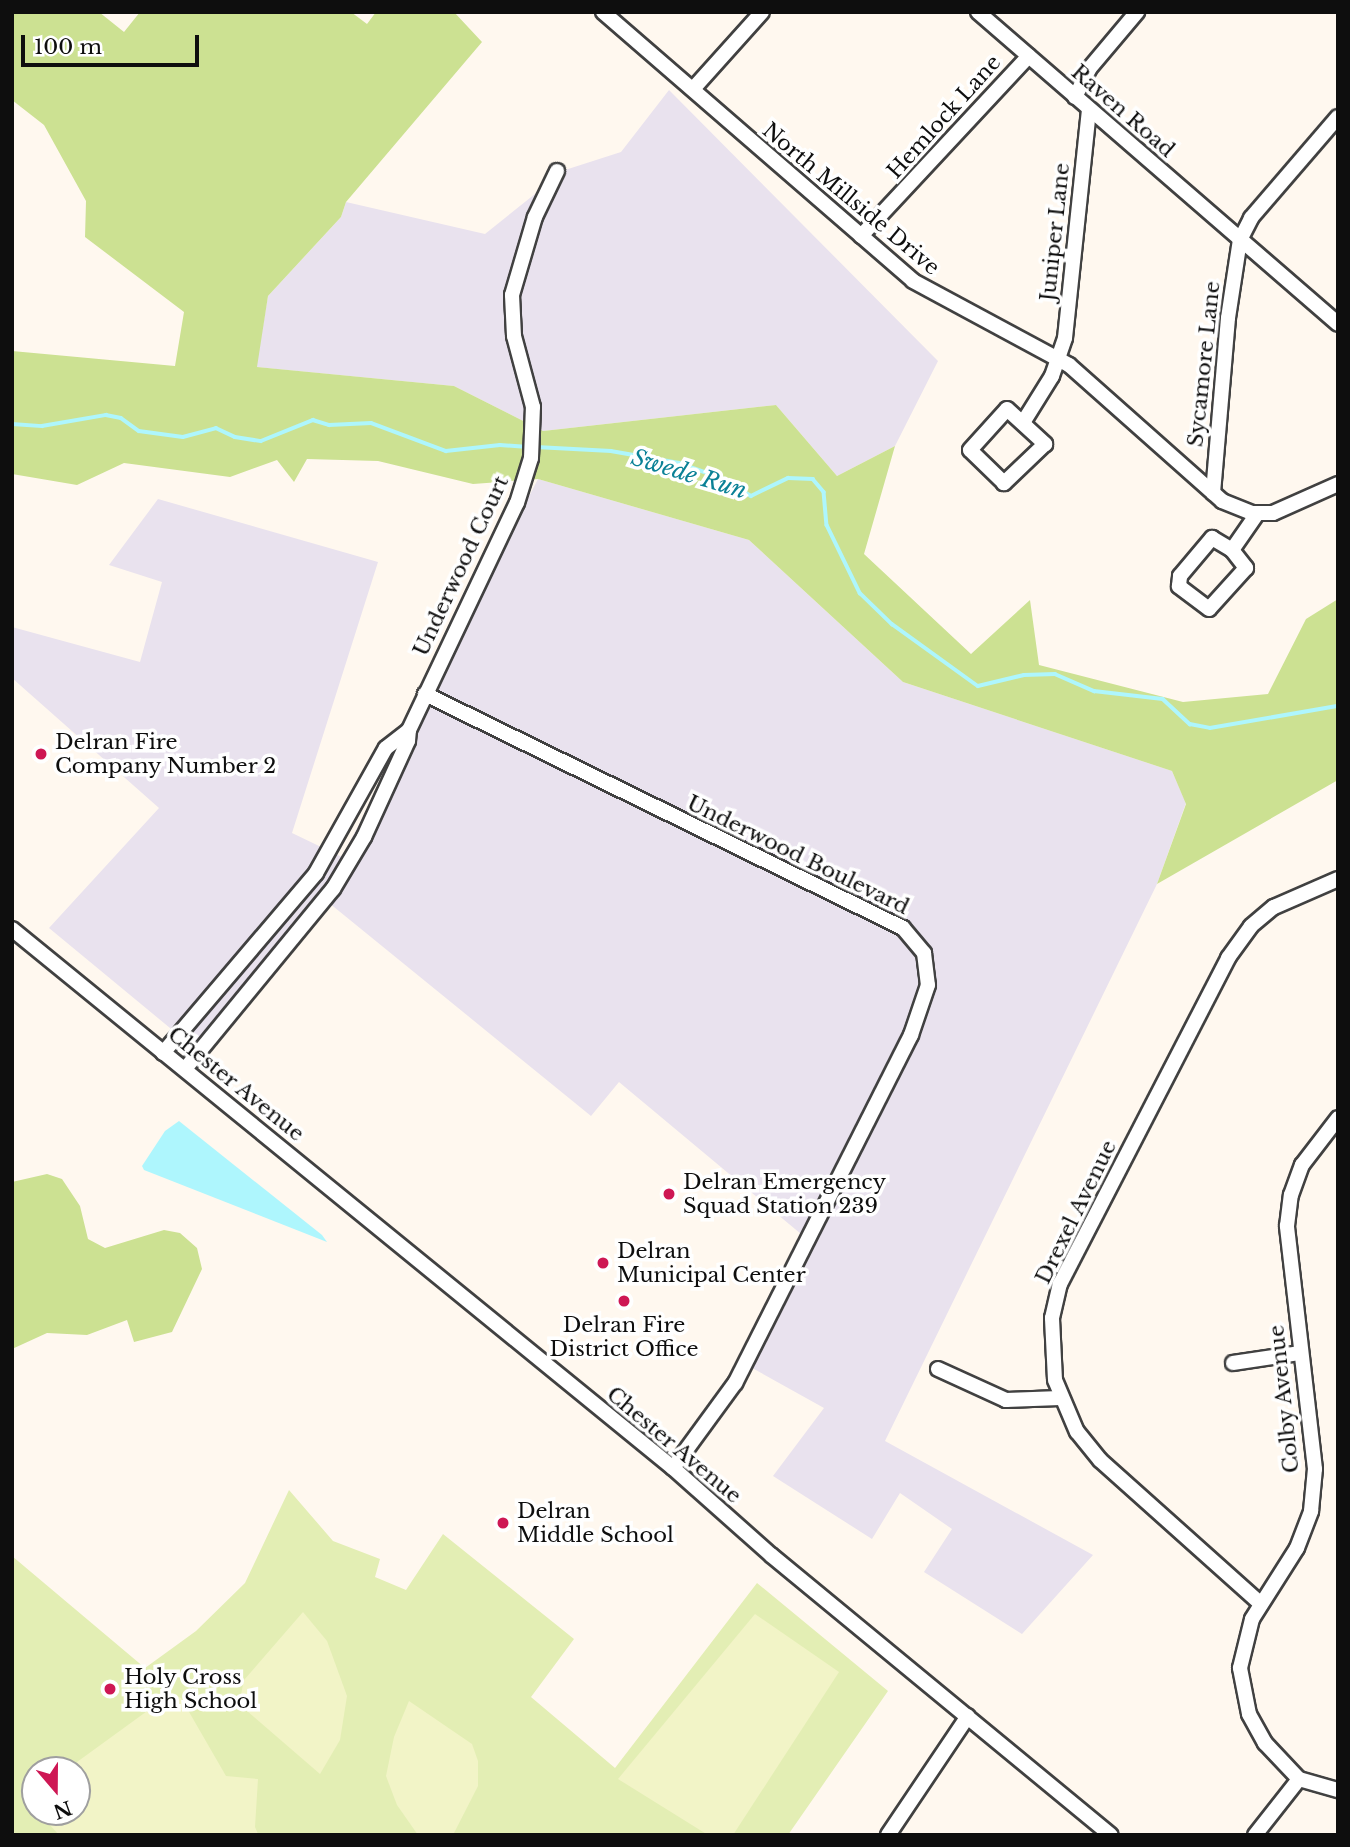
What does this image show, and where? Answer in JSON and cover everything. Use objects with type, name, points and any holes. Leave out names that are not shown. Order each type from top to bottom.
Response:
[{"type":"street","name":"North Millside Drive","points":[[603,12],[923,288],[1059,358],[1213,493],[1231,506],[1257,514]]},
{"type":"street","points":[[693,89],[762,12]]},
{"type":"street","name":"Raven Road","points":[[978,12],[1338,324]]},
{"type":"street","points":[[1075,97],[1089,69],[1137,12]]},
{"type":"street","name":"Hemlock Lane","points":[[861,236],[1029,56]]},
{"type":"street","name":"Juniper Lane","points":[[1059,358],[1089,109]]},
{"type":"street","points":[[1240,240],[1251,218],[1338,117]]},
{"type":"street","name":"Underwood Court","points":[[425,694],[517,503],[531,457],[533,407],[514,336],[512,295],[535,217],[557,171]]},
{"type":"street","name":"Sycamore Lane","points":[[1213,493],[1228,318],[1240,240]]},
{"type":"street","points":[[1024,421],[1059,358]]},
{"type":"street","points":[[1007,409],[1024,421],[1045,444],[1004,483],[970,450],[1007,409]]},
{"type":"street","points":[[1232,550],[1257,514],[1294,505],[1338,484]]},
{"type":"street","points":[[1212,538],[1232,550],[1246,568],[1209,609],[1180,586],[1180,576],[1212,538]]},
{"type":"street","points":[[185,1069],[333,889],[364,837],[408,741],[409,730],[425,694]]},
{"type":"street","name":"Underwood Boulevard","points":[[425,694],[903,928],[924,953],[928,985],[911,1035],[735,1383],[673,1468]]},
{"type":"street","points":[[163,1053],[316,873],[386,748],[409,730]]},
{"type":"street","name":"Drexel Avenue","points":[[1261,1604],[1100,1461],[1077,1432],[1060,1398],[1050,1340],[1060,1284],[1228,958],[1251,926],[1274,907],[1338,879]]},
{"type":"street","name":"Chester Avenue","points":[[12,929],[673,1468],[1111,1835]]},
{"type":"street","name":"Colby Avenue","points":[[1299,1779],[1265,1743],[1249,1714],[1240,1679],[1252,1619],[1297,1548],[1311,1511],[1315,1469],[1287,1227],[1291,1195],[1303,1165],[1338,1118]]},
{"type":"street","points":[[1233,1363],[1300,1353]]},
{"type":"street","points":[[938,1368],[1006,1399],[1060,1398]]},
{"type":"street","points":[[888,1835],[968,1716]]},
{"type":"street","points":[[1255,1835],[1299,1779],[1338,1790]]},
{"type":"shaded area","points":[[669,90],[938,361],[895,446],[837,476],[776,405],[543,431],[454,386],[256,367],[268,296],[341,217],[346,202],[485,234],[565,170],[621,152]]},
{"type":"shaded area","points":[[538,479],[749,540],[903,682],[1172,771],[1186,803],[1157,884],[885,1441],[1093,1555],[1022,1634],[924,1572],[952,1529],[900,1493],[872,1539],[773,1476],[824,1408],[745,1364],[807,1239],[619,1082],[591,1116],[318,894],[193,1047],[49,928],[159,808],[12,678],[12,627],[140,662],[162,582],[109,565],[158,499],[378,562],[292,833],[342,857]]},
{"type":"green space","points":[[12,12],[99,12],[124,32],[140,12],[351,12],[367,24],[376,12],[454,12],[482,42],[346,202],[341,217],[268,296],[257,367],[454,386],[543,431],[776,405],[837,476],[895,446],[864,554],[971,654],[1030,600],[1039,665],[1183,702],[1268,694],[1306,619],[1338,599],[1338,780],[1157,884],[1186,804],[1172,771],[903,682],[749,540],[538,479],[473,484],[378,461],[307,459],[294,482],[277,460],[230,477],[124,463],[77,485],[12,474],[12,351],[175,366],[184,312],[85,237],[86,201],[44,125],[12,100]]},
{"type":"green space","points":[[47,1174],[62,1179],[80,1206],[88,1239],[105,1248],[164,1230],[180,1233],[197,1248],[202,1269],[172,1332],[134,1342],[127,1320],[87,1335],[47,1333],[12,1349],[12,1182]]},
{"type":"green space","points":[[289,1490],[333,1541],[380,1559],[375,1577],[406,1590],[443,1534],[574,1639],[531,1697],[615,1768],[757,1583],[888,1691],[788,1835],[12,1835],[12,1556],[145,1668],[196,1631],[245,1583]]},
{"type":"green space","points":[[303,1612],[327,1641],[347,1696],[340,1740],[320,1774],[239,1704],[244,1680]]},
{"type":"green space","points":[[755,1614],[839,1672],[733,1835],[708,1835],[618,1779]]},
{"type":"green space","points":[[172,1693],[181,1698],[226,1776],[258,1779],[255,1827],[258,1834],[59,1835],[51,1826],[91,1826],[91,1756],[85,1756]]},
{"type":"green space","points":[[409,1701],[472,1744],[478,1761],[478,1786],[453,1835],[418,1835],[397,1805],[386,1776],[394,1737]]},
{"type":"water","points":[[179,1121],[322,1235],[327,1242],[144,1170],[142,1166],[165,1131]]},
{"type":"waterway","name":"Swede Run","points":[[12,424],[42,426],[106,415],[121,418],[139,431],[183,437],[216,428],[235,437],[261,441],[313,420],[329,425],[371,423],[446,451],[500,445],[528,447]]},
{"type":"waterway","name":"Swede Run","points":[[536,447],[611,451],[679,463],[724,479],[751,496],[788,478],[813,479],[824,492],[827,525],[860,593],[892,624],[978,686],[1024,675],[1055,674],[1094,691],[1163,699],[1190,724],[1210,728],[1338,706]]},
{"type":"place","name":"Delran Fire Company Number 2","points":[[41,754]]},
{"type":"place","name":"Delran Emergency Squad Station 239","points":[[669,1194]]},
{"type":"place","name":"Delran Municipal Center","points":[[603,1263]]},
{"type":"place","name":"Delran Fire District Office","points":[[624,1301]]},
{"type":"place","name":"Delran Middle School","points":[[503,1523]]},
{"type":"place","name":"Holy Cross High School","points":[[110,1689]]}]
